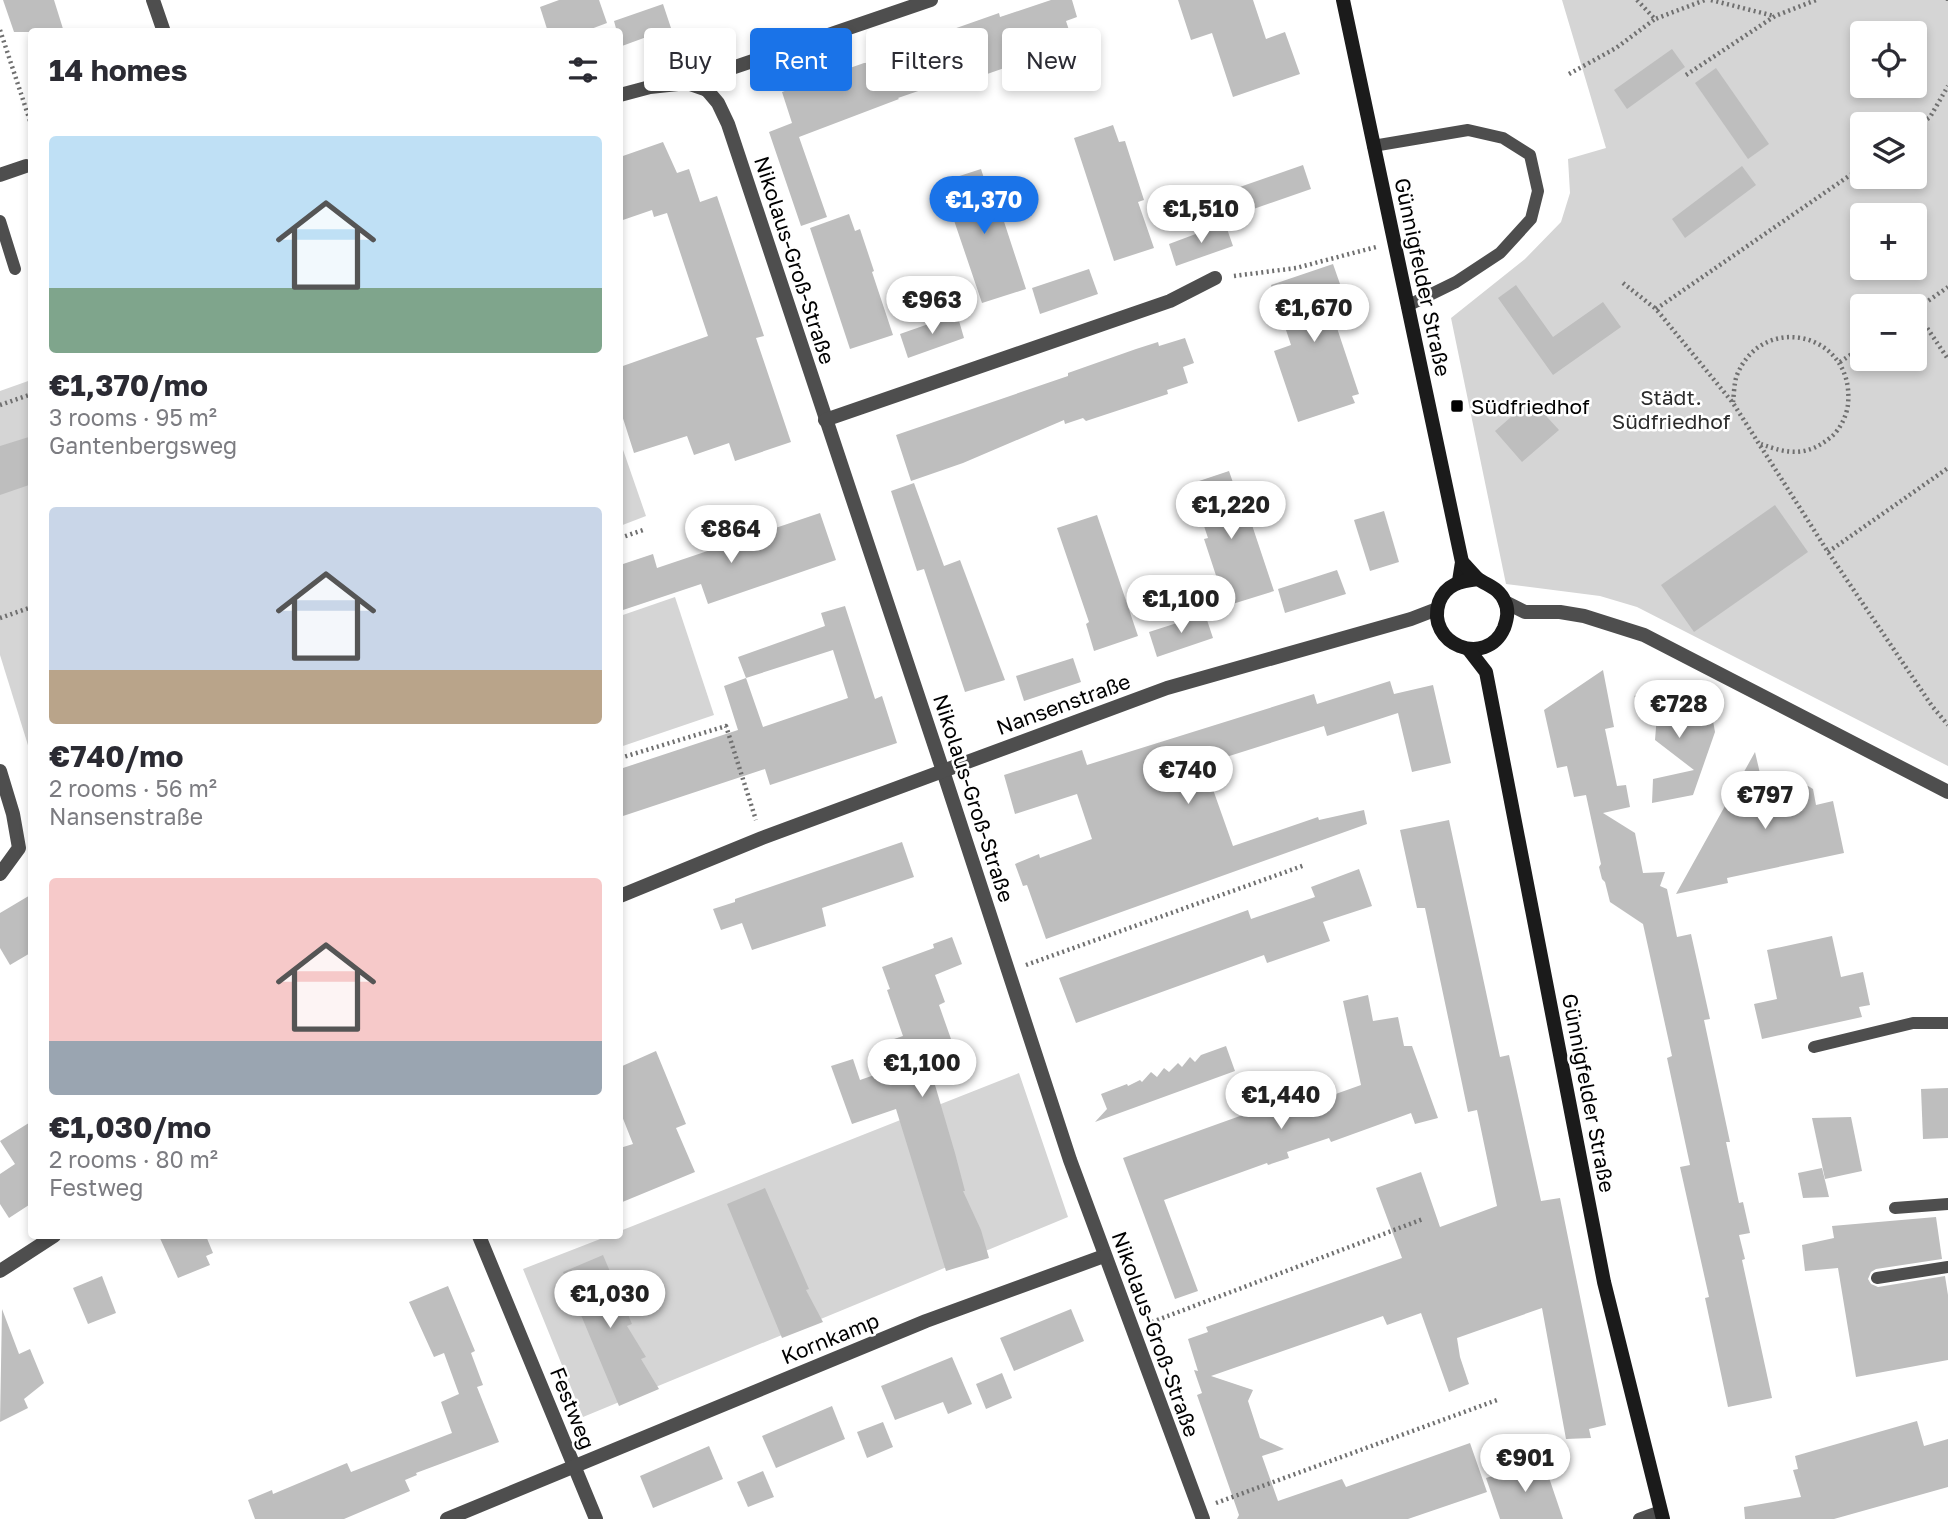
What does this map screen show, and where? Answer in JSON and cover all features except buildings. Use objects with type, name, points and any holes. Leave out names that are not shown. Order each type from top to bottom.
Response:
[{"type":"street","points":[[153,0],[163,28]]},
{"type":"street","points":[[736,67],[930,0]]},
{"type":"street","name":"Günnigfelder Straße","points":[[1343,0],[1462,562],[1459,581]]},
{"type":"street","points":[[623,94],[644,89]]},
{"type":"street","name":"Nikolaus-Groß-Straße","points":[[708,91],[718,103],[728,124],[1070,1160],[1201,1514]]},
{"type":"street","points":[[0,175],[28,165]]},
{"type":"street","points":[[825,420],[1170,301],[1215,278]]},
{"type":"street","points":[[1462,562],[1478,579],[1499,592],[1506,602],[1525,612],[1560,612],[1584,616],[1644,635],[1948,792]]},
{"type":"street","points":[[1411,619],[1440,629],[1437,609],[1441,597],[1449,587],[1459,581],[1478,579]]},
{"type":"street","points":[[1506,602],[1506,623]]},
{"type":"street","name":"Nansenstraße","points":[[623,895],[762,838],[1167,688],[1411,619],[1437,609]]},
{"type":"street","points":[[1506,623],[1525,612]]},
{"type":"street","name":"Günnigfelder Straße","points":[[1506,623],[1493,643],[1486,672],[1604,1282],[1662,1515]]},
{"type":"street","name":"Günnigfelder Straße","points":[[1440,629],[1447,639],[1469,650],[1486,672]]},
{"type":"street","points":[[1469,650],[1481,649],[1493,643]]},
{"type":"street","points":[[0,771],[13,814],[19,848],[0,874]]},
{"type":"street","points":[[0,1271],[49,1239]]},
{"type":"street","name":"Festweg","points":[[480,1239],[596,1519]]},
{"type":"street","name":"Kornkamp","points":[[447,1519],[926,1321],[1104,1256]]},
{"type":"lane","points":[[1373,146],[1468,130],[1503,138],[1530,155],[1538,191],[1531,219],[1500,253],[1456,282],[1407,306]]},
{"type":"lane","points":[[0,221],[15,269]]},
{"type":"lane","points":[[1814,1047],[1913,1023],[1948,1023]]},
{"type":"lane","points":[[1895,1208],[1948,1204]]},
{"type":"lane","points":[[1877,1278],[1948,1267]]},
{"type":"lane","points":[[1639,1519],[1662,1515]]},
{"type":"path","points":[[1637,0],[1655,19]]},
{"type":"path","points":[[1569,74],[1616,48],[1655,19],[1705,0]]},
{"type":"path","points":[[1711,0],[1775,16]]},
{"type":"path","points":[[1686,75],[1775,16],[1816,0]]},
{"type":"path","points":[[0,30],[28,115]]},
{"type":"path","points":[[1927,119],[1948,86]]},
{"type":"path","points":[[1656,309],[1850,175]]},
{"type":"path","points":[[1215,278],[1296,268],[1394,242]]},
{"type":"path","points":[[1623,284],[1656,309],[1733,403],[1828,552],[1932,706],[1948,725]]},
{"type":"path","points":[[1927,302],[1948,287]]},
{"type":"path","points":[[1927,328],[1948,359]]},
{"type":"path","points":[[1733,403],[1736,377],[1749,354],[1770,340],[1796,336],[1821,344],[1840,362],[1850,386],[1847,413],[1833,436],[1811,450],[1785,453],[1760,444]]},
{"type":"path","points":[[1840,362],[1850,355]]},
{"type":"path","points":[[0,405],[28,395]]},
{"type":"path","points":[[1828,552],[1948,468]]},
{"type":"path","points":[[623,537],[643,530]]},
{"type":"path","points":[[0,618],[28,608]]},
{"type":"path","points":[[623,757],[726,726],[762,838]]},
{"type":"path","points":[[1008,971],[1305,865]]},
{"type":"path","points":[[1131,1330],[1423,1219]]},
{"type":"path","points":[[1201,1514],[1497,1401]]},
{"type":"green space","name":"Städt. Südfriedhof","points":[[1562,0],[1948,0],[1948,766],[1637,607],[1600,596],[1506,584],[1451,318],[1525,259],[1561,222],[1570,193],[1568,159],[1606,148]]},
{"type":"green space","points":[[28,381],[28,745],[0,655],[0,391]]},
{"type":"green space","points":[[623,450],[646,516],[623,525]]},
{"type":"green space","points":[[675,597],[714,715],[623,746],[623,615]]},
{"type":"green space","points":[[1019,1073],[1068,1217],[583,1417],[523,1269],[600,1239],[623,1239],[623,1230]]},
{"type":"place","name":"Südfriedhof","points":[[1457,406]]}]
